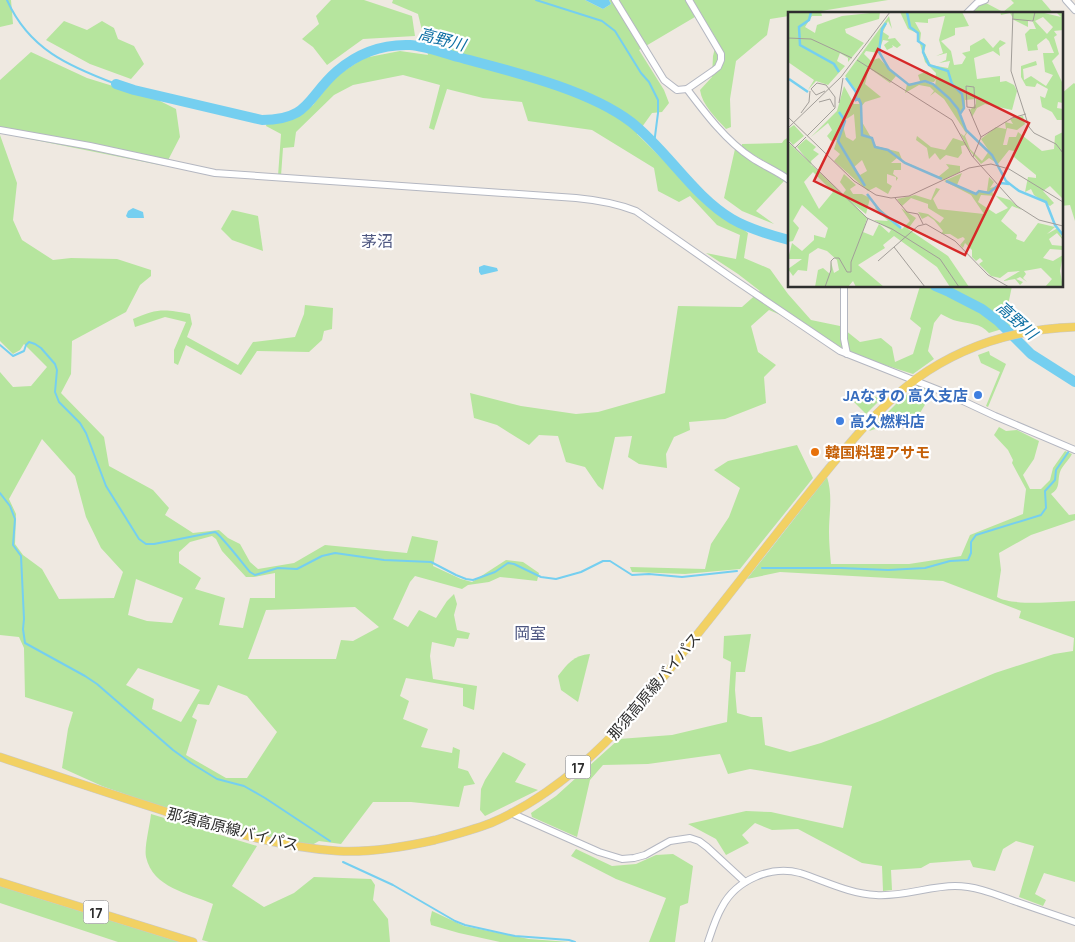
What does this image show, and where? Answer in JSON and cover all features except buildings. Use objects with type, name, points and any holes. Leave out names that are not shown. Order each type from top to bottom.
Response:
[{"type":"main road","name":"那須高原線バイパス","points":[[0,757],[187,818],[268,841],[350,851],[399,847],[471,830],[511,813],[545,793],[595,753],[635,712],[860,432],[914,380],[967,351],[1002,337],[1039,330],[1075,327]]},
{"type":"main road","name":"17","points":[[0,882],[193,942]]},
{"type":"street","points":[[615,0],[664,80],[677,90],[687,89],[718,67],[721,60],[721,54],[689,0]]},
{"type":"street","points":[[968,12],[985,0]]},
{"type":"street","points":[[1066,0],[1075,10]]},
{"type":"street","points":[[687,89],[734,144],[752,158],[788,179]]},
{"type":"street","points":[[0,130],[90,146],[215,173],[605,201],[636,211],[732,278],[848,354],[946,393],[1075,450]]},
{"type":"street","points":[[844,288],[844,339],[848,354]]},
{"type":"street","points":[[511,813],[532,824],[599,852],[622,859],[645,855],[670,841],[690,838],[699,841],[707,847],[745,882]]},
{"type":"street","points":[[708,942],[722,905],[733,893],[745,882],[766,873],[783,871],[799,873],[852,891],[876,896],[944,886],[967,887],[987,891],[1075,922]]},
{"type":"green space","points":[[0,0],[11,0],[13,24],[0,27]]},
{"type":"green space","points":[[331,0],[364,0],[412,16],[415,36],[363,39],[327,65],[313,47],[302,39],[319,24],[316,16]]},
{"type":"green space","points":[[393,0],[585,0],[603,9],[611,4],[609,0],[888,0],[815,12],[788,12],[788,16],[770,19],[767,35],[736,61],[730,99],[731,127],[726,129],[706,106],[701,96],[700,90],[712,77],[713,56],[717,40],[700,14],[639,50],[664,90],[669,103],[662,112],[652,113],[637,134],[702,198],[748,233],[744,258],[770,269],[788,294],[811,320],[840,326],[860,342],[881,338],[892,347],[895,362],[913,354],[921,328],[910,319],[919,288],[1012,288],[1007,310],[1015,325],[989,333],[978,326],[955,321],[941,314],[934,323],[928,351],[934,359],[913,374],[869,360],[841,348],[804,325],[769,310],[751,326],[758,352],[776,365],[764,377],[766,403],[725,419],[689,422],[690,430],[674,437],[666,454],[667,468],[639,464],[628,457],[632,436],[615,437],[603,490],[585,467],[566,462],[558,436],[539,435],[529,445],[497,425],[474,418],[470,393],[521,406],[576,414],[598,412],[665,393],[678,306],[742,307],[760,291],[706,253],[736,259],[740,235],[717,225],[690,196],[679,202],[658,191],[654,168],[592,130],[528,121],[522,102],[483,98],[447,89],[434,130],[429,128],[440,85],[403,75],[353,85],[334,95],[296,132],[294,147],[283,148],[281,176],[278,176],[281,134],[266,126],[267,122],[290,119],[313,105],[335,77],[364,58],[400,51],[428,55],[418,14],[392,3]]},
{"type":"green space","points":[[1011,0],[1042,0],[1052,12],[1003,12],[1014,3]]},
{"type":"green space","points":[[986,3],[1003,12],[970,12],[979,4]]},
{"type":"green space","points":[[64,21],[87,30],[102,21],[114,28],[118,39],[134,46],[144,64],[131,79],[90,64],[46,40]]},
{"type":"green space","points":[[31,52],[87,78],[158,100],[176,109],[180,137],[165,166],[0,133],[0,80]]},
{"type":"green space","points":[[1075,84],[1075,221],[1070,205],[1062,206],[1062,93]]},
{"type":"green space","points":[[0,135],[17,183],[13,220],[22,240],[53,260],[71,258],[117,259],[151,270],[151,276],[140,285],[126,312],[72,341],[71,374],[61,393],[104,437],[109,466],[153,490],[169,508],[165,515],[193,533],[219,530],[228,538],[240,544],[250,562],[258,569],[294,563],[325,545],[407,553],[412,536],[438,541],[433,566],[461,579],[472,582],[506,560],[523,562],[539,573],[537,581],[500,577],[489,582],[468,585],[462,589],[415,576],[410,582],[393,619],[408,627],[419,610],[436,618],[454,594],[457,604],[454,615],[457,630],[470,633],[468,639],[457,638],[454,647],[432,642],[430,656],[433,679],[477,686],[474,710],[463,706],[463,688],[406,678],[400,696],[409,701],[403,719],[428,729],[421,747],[452,753],[453,747],[460,750],[458,768],[468,771],[475,784],[464,786],[459,807],[411,802],[373,802],[341,844],[319,841],[312,845],[283,841],[232,829],[102,786],[62,768],[68,729],[73,712],[25,697],[24,648],[19,637],[0,635],[0,372],[13,387],[31,386],[47,367],[24,344],[20,350],[13,354],[0,341]],"holes":[[[42,439],[75,476],[86,517],[101,548],[123,572],[114,598],[59,599],[42,569],[23,555],[15,544],[16,514],[9,499]],[[212,536],[216,539],[222,551],[246,577],[275,573],[275,598],[250,598],[243,628],[219,625],[225,598],[195,589],[201,578],[179,563],[179,552],[190,542]],[[136,579],[183,598],[172,623],[147,621],[128,615]],[[355,607],[379,627],[353,641],[341,640],[336,659],[248,659],[266,610]],[[138,668],[200,690],[181,722],[152,709],[154,699],[126,685]],[[218,685],[247,696],[277,732],[247,778],[226,778],[186,755],[197,720],[192,717],[198,704],[209,705]]]},
{"type":"green space","points":[[788,138],[788,175],[742,148],[742,144],[782,143]]},
{"type":"green space","points":[[735,149],[784,181],[756,211],[774,224],[742,211],[724,198]]},
{"type":"green space","points":[[232,210],[258,216],[263,251],[232,240],[221,229]]},
{"type":"green space","points":[[305,305],[333,308],[332,329],[324,331],[322,340],[309,352],[257,351],[241,375],[186,345],[178,365],[174,363],[174,350],[186,322],[165,317],[135,327],[133,319],[161,310],[190,314],[192,324],[187,337],[238,365],[253,342],[295,337],[304,314]]},
{"type":"green space","points":[[989,351],[990,355],[1006,364],[988,407],[986,406],[1000,372],[981,363],[978,355]]},
{"type":"green space","points":[[919,385],[934,390],[915,421],[869,431],[899,401]]},
{"type":"green space","points":[[868,394],[881,399],[866,414],[854,402]]},
{"type":"green space","points":[[999,427],[1006,431],[1017,430],[1039,441],[1034,459],[1023,475],[1030,489],[1041,489],[1050,480],[1053,468],[1065,451],[1072,454],[1061,470],[1056,489],[1051,494],[1069,515],[1075,514],[1075,520],[1031,535],[999,553],[1001,570],[997,597],[1013,602],[1046,603],[1075,601],[1075,882],[1044,873],[1035,894],[1046,900],[1043,906],[1019,897],[1034,846],[1016,841],[1003,849],[995,871],[973,867],[970,860],[930,863],[921,868],[891,870],[892,890],[883,891],[882,866],[862,863],[798,829],[772,830],[755,823],[742,835],[749,843],[726,855],[716,839],[688,824],[746,811],[771,812],[843,828],[852,786],[750,769],[728,774],[720,754],[648,764],[603,765],[590,780],[577,837],[532,817],[531,813],[556,796],[619,739],[672,735],[727,722],[731,662],[723,658],[724,636],[751,634],[745,672],[736,672],[737,713],[751,717],[762,717],[765,745],[790,752],[821,743],[880,721],[995,673],[1054,654],[1073,651],[1074,638],[1019,618],[1021,611],[943,581],[780,572],[747,579],[827,477],[830,498],[829,536],[831,564],[909,564],[961,556],[970,535],[1023,514],[1026,489],[1012,463],[1013,460],[1008,450],[994,435]]},
{"type":"green space","points":[[797,445],[813,478],[740,569],[685,574],[632,572],[630,567],[705,569],[711,544],[729,517],[740,488],[714,470],[728,461]]},
{"type":"green space","points":[[590,654],[578,702],[561,690],[558,676],[571,661],[580,656]]},
{"type":"green space","points":[[503,752],[526,764],[515,782],[538,790],[485,816],[480,810],[481,789]]},
{"type":"green space","points":[[151,814],[257,846],[232,886],[264,907],[294,893],[314,877],[371,879],[375,885],[373,900],[388,919],[390,942],[209,942],[202,940],[213,904],[173,888],[156,876],[146,857],[146,842]]},
{"type":"green space","points":[[576,849],[612,866],[636,864],[656,855],[673,854],[693,866],[688,903],[680,906],[675,942],[649,942],[666,898],[616,879],[571,856]]},
{"type":"green space","points":[[0,886],[180,942],[118,942],[0,903]]},
{"type":"green space","points":[[432,911],[464,926],[529,939],[570,942],[500,942],[459,933],[431,925]]},
{"type":"water","points":[[585,0],[609,0],[611,4],[603,9]]},
{"type":"water","points":[[133,208],[143,212],[144,218],[128,218],[126,216],[128,211]]},
{"type":"water","points":[[484,265],[497,268],[498,271],[481,275],[479,267]]},
{"type":"waterway","name":"高野川","points":[[7,0],[16,17],[27,31],[52,54],[82,70],[116,84]]},
{"type":"waterway","points":[[536,0],[602,21],[615,31],[641,73],[649,82],[658,100],[654,144]]},
{"type":"waterway","name":"高野川","points":[[116,84],[134,90],[262,120],[278,119],[299,111],[337,71],[353,59],[371,51],[390,46],[410,45],[422,47],[548,82],[613,110],[644,133],[692,186],[718,209],[745,226],[788,240]]},
{"type":"waterway","name":"高野川","points":[[940,288],[982,309],[998,321],[1031,354],[1075,382]]},
{"type":"waterway","points":[[0,345],[13,356],[24,351],[29,342],[35,344],[55,364],[57,370],[55,392],[59,402],[80,423],[86,433],[106,486],[139,539],[146,544],[215,532],[250,572],[255,575],[278,568],[297,569],[322,556],[335,553],[384,560],[431,562],[456,575],[473,580],[495,572],[508,563],[541,577],[556,579],[581,572],[603,561],[610,561],[632,575],[649,574],[682,577],[737,571]]},
{"type":"waterway","points":[[762,568],[888,570],[925,568],[950,561],[968,560],[971,553],[971,542],[976,535],[1041,515],[1046,508],[1045,491],[1055,480],[1056,470],[1069,451]]},
{"type":"waterway","points":[[0,493],[10,506],[15,519],[13,545],[21,556],[25,643],[97,684],[173,750],[191,763],[217,779],[244,786],[330,841]]},
{"type":"waterway","points":[[343,862],[393,885],[465,925],[515,936],[575,942]]},
{"type":"place","name":"JAなすの 高久支店","points":[[978,395]]},
{"type":"place","name":"高久燃料店","points":[[840,421]]},
{"type":"place","name":"韓国料理アサモ","points":[[815,452]]},
{"type":"district","name":"茅沼","points":[[377,241]]},
{"type":"district","name":"岡室","points":[[530,633]]}]
